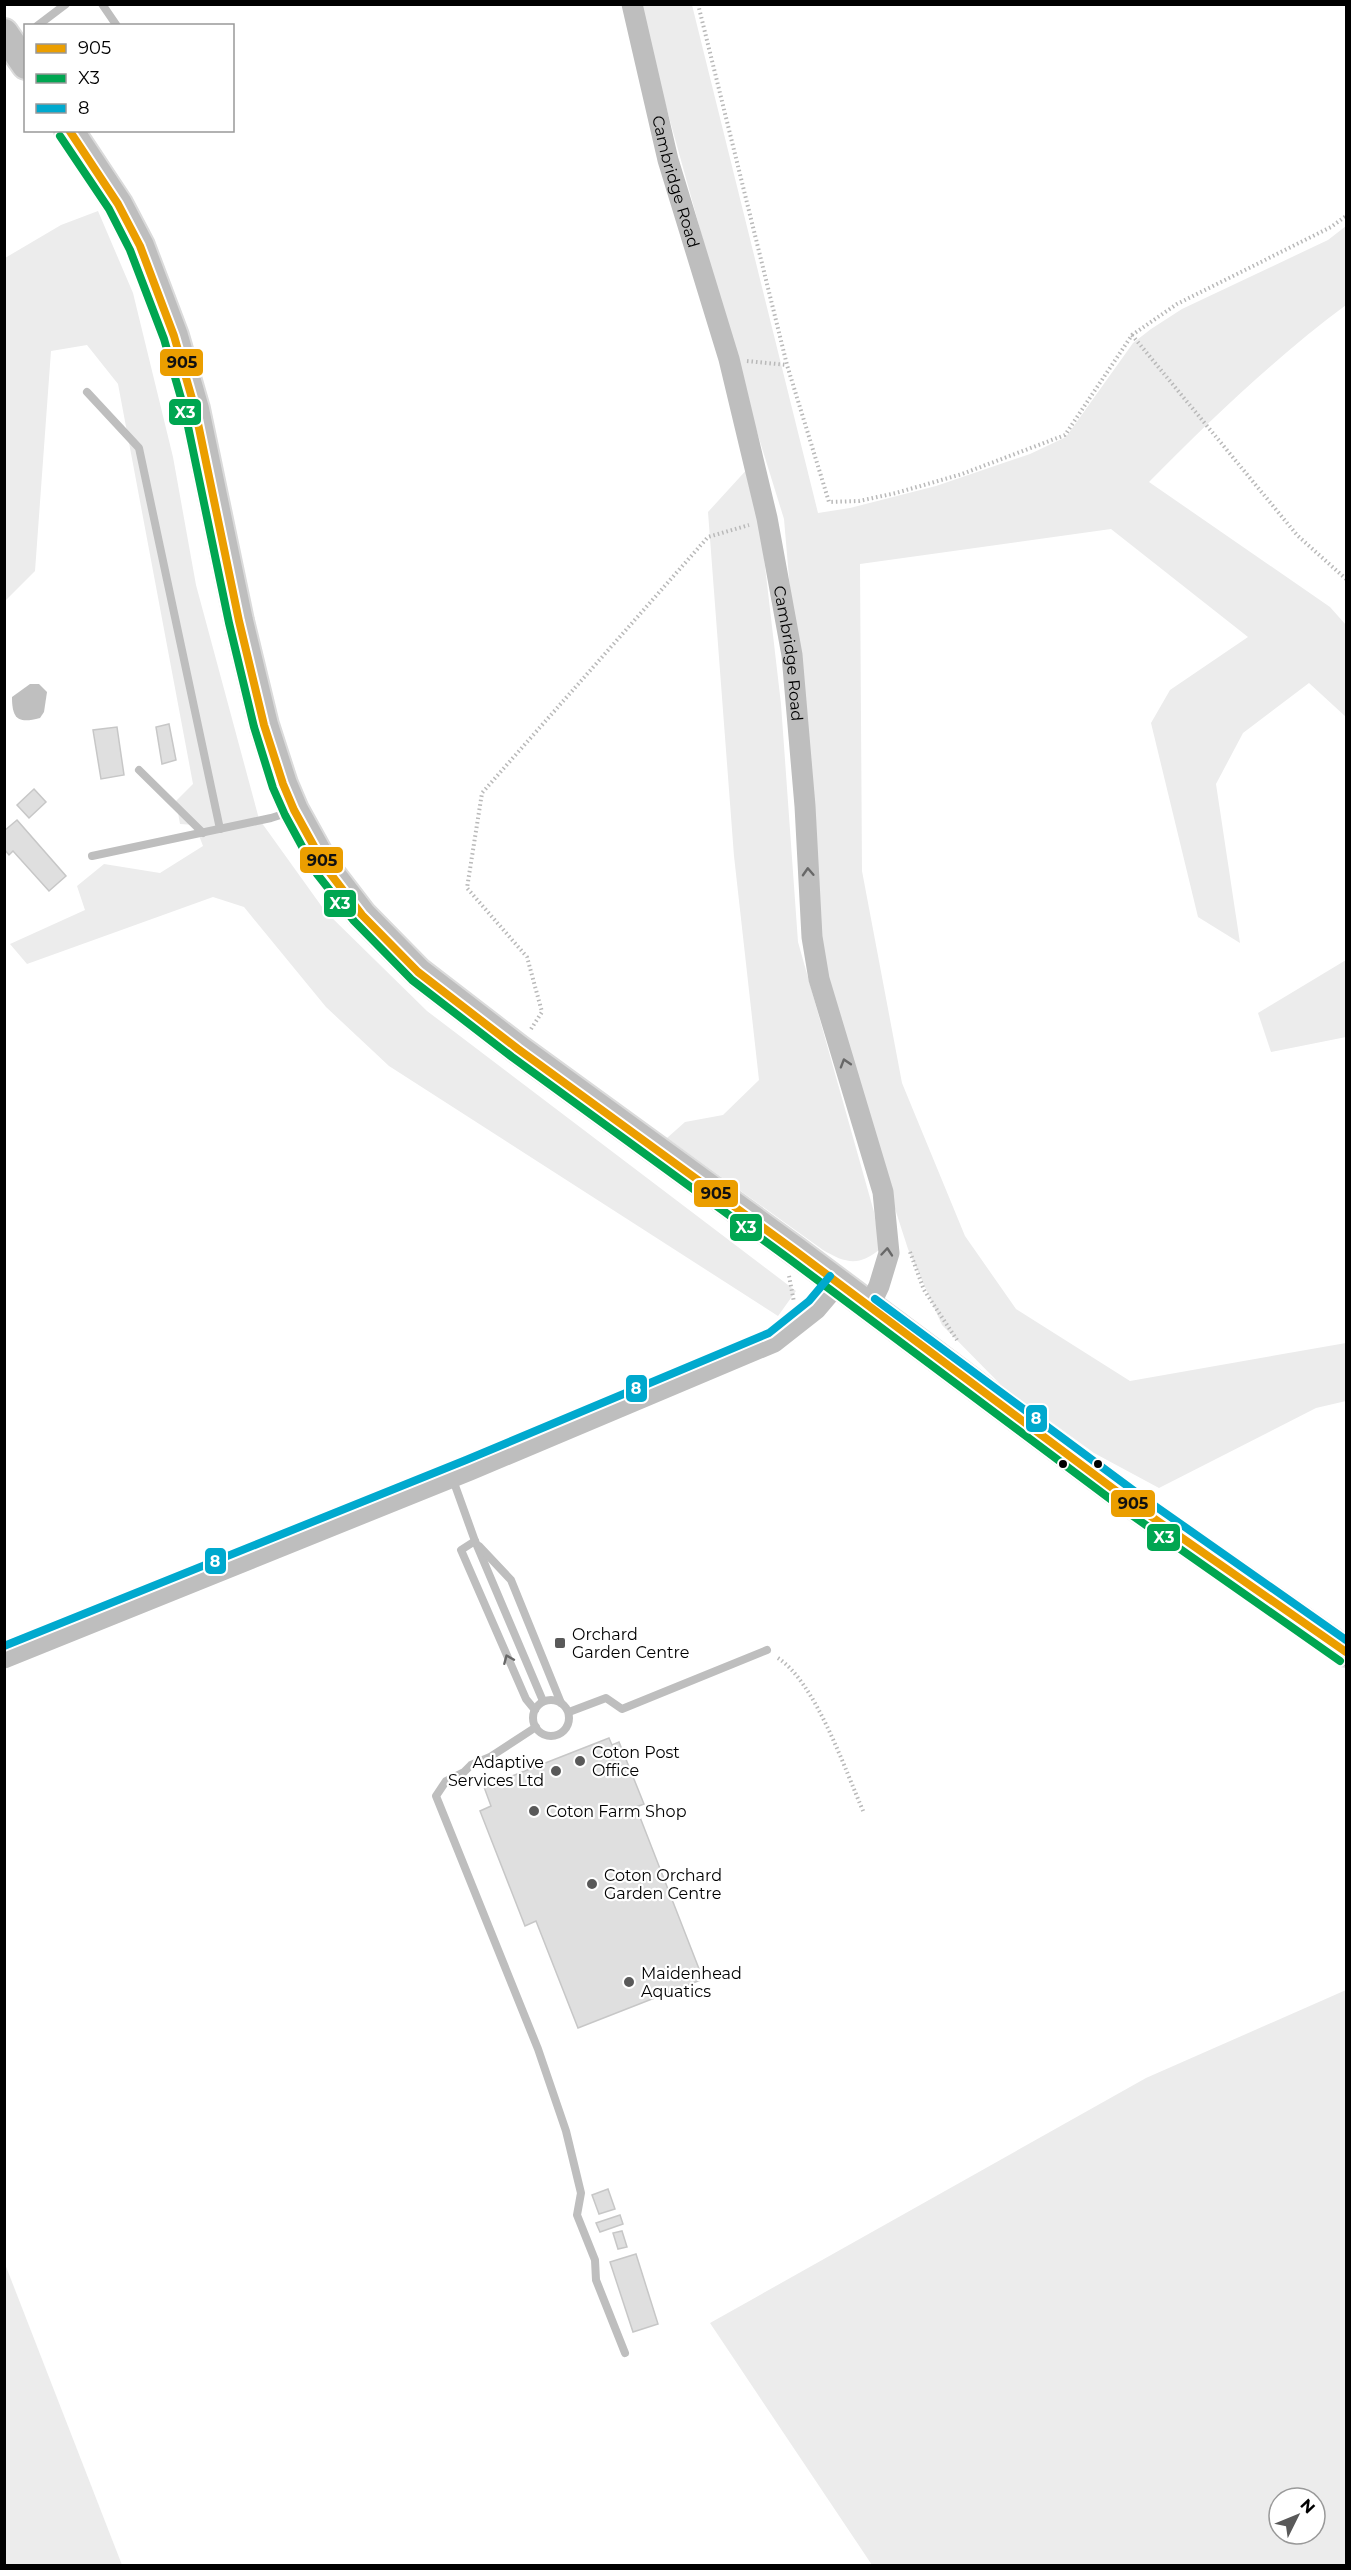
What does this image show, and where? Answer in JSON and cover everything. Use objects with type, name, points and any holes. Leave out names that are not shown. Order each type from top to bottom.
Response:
[{"type":"highway","points":[[70,132],[118,204],[140,246],[174,336],[195,409],[239,621],[264,725],[294,810],[326,868],[362,915],[418,972],[518,1049],[838,1283],[1139,1508],[1347,1652]]},
{"type":"street","name":"Cambridge Road","points":[[632,4],[668,160],[729,359],[761,486],[792,655],[805,806],[812,937],[819,979],[883,1192],[889,1253],[879,1286],[869,1306]]},
{"type":"street","points":[[4,1658],[452,1477],[774,1342],[816,1309],[838,1283]]},
{"type":"lane","points":[[40,24],[66,4]]},
{"type":"lane","points":[[102,4],[116,24]]},
{"type":"lane","points":[[87,392],[139,448],[220,829]]},
{"type":"lane","points":[[139,770],[203,833]]},
{"type":"lane","points":[[92,856],[271,818],[294,810]]},
{"type":"lane","points":[[452,1477],[475,1541],[543,1701]]},
{"type":"lane","points":[[475,1541],[511,1580],[561,1703]]},
{"type":"lane","points":[[475,1541],[461,1550],[526,1699],[535,1710]]},
{"type":"lane","points":[[569,1712],[606,1698],[622,1709],[767,1650]]},
{"type":"lane","points":[[556,1700],[561,1703],[569,1712],[566,1729],[556,1735],[545,1734],[536,1727],[535,1710],[543,1701],[556,1700]]},
{"type":"lane","points":[[536,1727],[490,1757],[471,1765],[464,1772],[446,1781],[436,1796],[538,2049],[559,2110],[581,2193],[577,2215],[595,2260],[596,2280],[626,2353]]},
{"type":"path","points":[[698,4],[787,365],[829,502],[859,501],[962,474],[1065,435],[1132,335],[1177,304],[1330,228],[1347,216]]},
{"type":"path","points":[[1132,335],[1298,535],[1347,579]]},
{"type":"path","points":[[729,359],[787,365]]},
{"type":"path","points":[[518,1049],[542,1012],[527,957],[467,888],[482,794],[708,537],[767,519]]},
{"type":"path","points":[[907,1246],[924,1290],[960,1345]]},
{"type":"path","points":[[789,1275],[793,1306]]},
{"type":"path","points":[[767,1650],[786,1663],[804,1687],[825,1724],[864,1813]]},
{"type":"shaded area","points":[[641,5],[692,5],[818,513],[850,508],[936,486],[1030,454],[1066,437],[1133,343],[1151,329],[1182,309],[1328,240],[1346,226],[1346,305],[1244,390],[1149,482],[1330,607],[1346,625],[1346,717],[1309,683],[1243,733],[1216,784],[1240,943],[1198,917],[1151,723],[1170,690],[1248,637],[1111,529],[860,564],[862,871],[902,1083],[965,1236],[1016,1309],[1130,1381],[1346,1343],[1346,1401],[1316,1408],[1159,1488],[1094,1453],[1003,1387],[942,1325],[908,1249],[846,1057],[816,943],[800,707],[784,519],[749,406],[651,52]]},
{"type":"shaded area","points":[[98,211],[133,293],[173,457],[196,585],[259,819],[325,911],[427,1011],[796,1291],[778,1316],[389,1066],[326,1007],[244,907],[213,897],[27,964],[10,944],[85,910],[77,886],[104,864],[160,873],[203,846],[195,825],[180,824],[176,801],[193,784],[118,384],[87,345],[51,351],[35,571],[5,601],[5,258],[61,225]]},
{"type":"shaded area","points":[[750,466],[756,489],[781,704],[798,942],[874,1212],[880,1249],[859,1261],[838,1258],[823,1250],[667,1138],[685,1122],[723,1115],[759,1080],[734,856],[708,512]]},
{"type":"shaded area","points":[[30,684],[39,684],[47,692],[44,712],[40,718],[21,720],[13,710],[12,697]]},
{"type":"shaded area","points":[[1346,960],[1346,1037],[1271,1052],[1258,1013]]},
{"type":"shaded area","points":[[1346,1990],[1346,2565],[872,2565],[710,2323],[1146,2078]]},
{"type":"shaded area","points":[[5,2264],[122,2565],[5,2565]]},
{"type":"building","points":[[169,724],[176,760],[162,764],[156,727]]},
{"type":"building","points":[[117,727],[124,775],[101,779],[93,730]]},
{"type":"building","points":[[34,789],[46,802],[29,818],[17,805]]},
{"type":"building","points":[[17,820],[66,876],[49,891],[13,851],[9,855],[4,849],[4,831]]},
{"type":"building","points":[[609,1738],[612,1745],[619,1742],[644,1804],[636,1807],[703,1979],[578,2028],[536,1921],[525,1926],[480,1811],[491,1806],[484,1787]]},
{"type":"building","points":[[608,2189],[615,2209],[599,2214],[592,2195]]},
{"type":"building","points":[[620,2215],[623,2224],[600,2232],[596,2223]]},
{"type":"building","points":[[622,2231],[627,2247],[618,2249],[613,2233]]},
{"type":"building","points":[[636,2254],[658,2324],[633,2332],[610,2262]]},
{"type":"transit line","name":"905","points":[[70,132],[118,204],[140,246],[174,336],[195,409],[239,621],[264,725],[283,784],[294,810],[326,868],[362,915],[418,972],[518,1049],[794,1250],[1139,1508],[1346,1652]]},
{"type":"transit line","name":"X3","points":[[60,136],[109,209],[130,250],[164,339],[185,412],[229,623],[254,727],[273,788],[317,874],[354,921],[412,980],[512,1057],[788,1258],[1133,1516],[1340,1661]]},
{"type":"transit line","name":"8","points":[[4,1646],[466,1460],[769,1333],[809,1301],[830,1276]]},
{"type":"transit line","name":"8","points":[[875,1299],[1145,1499],[1346,1640]]},
{"type":"place","name":"Orchard Garden Centre","points":[[560,1643]]},
{"type":"place","name":"Coton Post Office","points":[[580,1761]]},
{"type":"place","name":"Adaptive Services Ltd","points":[[556,1771]]},
{"type":"place","name":"Coton Farm Shop","points":[[534,1811]]},
{"type":"place","name":"Coton Orchard Garden Centre","points":[[592,1884]]},
{"type":"place","name":"Maidenhead Aquatics","points":[[629,1982]]}]
